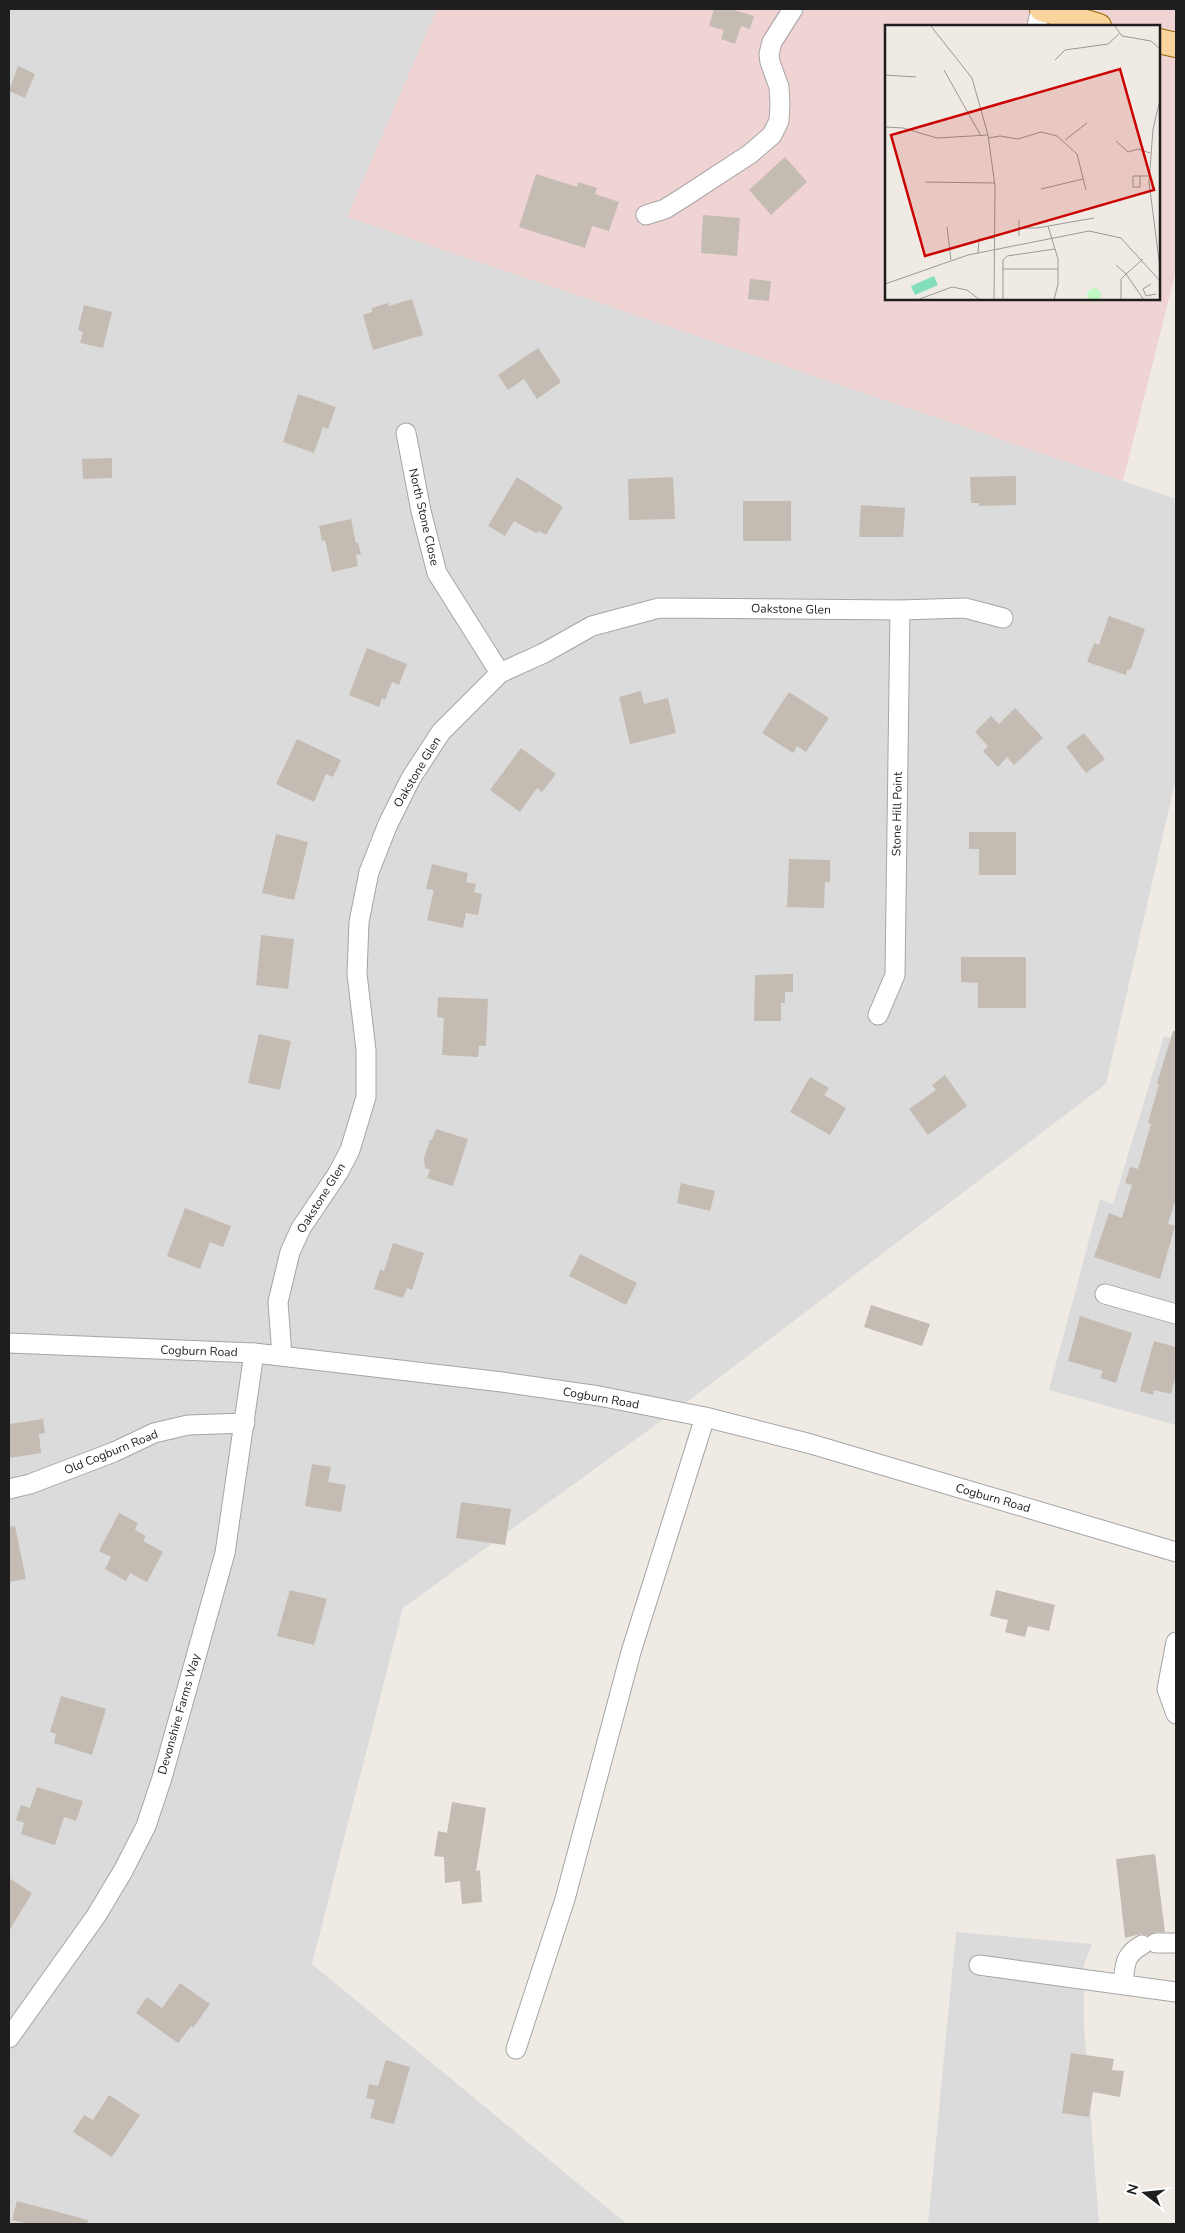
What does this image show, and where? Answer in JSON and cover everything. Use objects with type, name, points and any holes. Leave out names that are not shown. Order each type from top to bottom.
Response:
[{"type":"main road","points":[[1042,9],[1096,25]]},
{"type":"main road","points":[[1160,41],[1176,45]]},
{"type":"street","points":[[646,215],[665,209],[681,199],[764,145],[772,135],[779,121],[780,104],[779,87],[769,54],[772,42],[793,9]]},
{"type":"street","points":[[1037,25],[1042,9]]},
{"type":"street","name":"North Stone Close","points":[[406,433],[421,511],[437,573],[500,672]]},
{"type":"street","name":"Oakstone Glen","points":[[282,1356],[278,1302],[290,1252],[301,1228],[338,1173],[350,1150],[366,1096],[366,1050],[357,974],[359,922],[369,872],[388,824],[425,756],[442,732],[500,672],[544,653],[592,626],[659,608],[900,610],[965,608],[1002,618]]},
{"type":"street","name":"Stone Hill Point","points":[[878,1015],[896,974],[900,610]]},
{"type":"street","points":[[1104,1294],[1175,1310]]},
{"type":"street","name":"Cogburn Road","points":[[9,1343],[254,1353],[599,1396],[705,1416],[811,1444],[1176,1552]]},
{"type":"street","name":"Devonshire Farms Way","points":[[9,2038],[96,1916],[123,1871],[146,1826],[226,1553],[254,1353]]},
{"type":"street","points":[[516,2049],[565,1899],[631,1652],[705,1416]]},
{"type":"street","name":"Old Cogburn Road","points":[[9,1488],[30,1484],[154,1433],[188,1425],[245,1423]]},
{"type":"street","points":[[1176,1642],[1167,1689],[1176,1714]]},
{"type":"street","points":[[1122,1984],[1125,1964],[1131,1952],[1149,1944],[1176,1943]]},
{"type":"street","points":[[979,1965],[1176,1992]]},
{"type":"shaded area","points":[[9,9],[437,9],[347,217],[1176,499],[1176,778],[1106,1084],[683,1405],[403,1608],[312,1964],[627,2224],[9,2224]]},
{"type":"shaded area","points":[[437,9],[1176,9],[1176,271],[1123,481],[347,217]]},
{"type":"shaded area","points":[[1164,1036],[1176,1040],[1176,1425],[1049,1390],[1100,1199],[1113,1204]]},
{"type":"shaded area","points":[[956,1932],[1092,1944],[1084,1965],[1084,2025],[1099,2224],[928,2224]]},
{"type":"building","points":[[714,9],[731,9],[754,16],[750,29],[741,26],[735,44],[721,39],[724,30],[709,26]]},
{"type":"building","points":[[18,66],[35,74],[25,98],[9,91]]},
{"type":"building","points":[[785,157],[807,182],[771,215],[749,190]]},
{"type":"building","points":[[536,174],[577,187],[578,182],[597,188],[595,194],[619,202],[609,231],[592,226],[585,248],[519,227]]},
{"type":"building","points":[[703,215],[740,218],[737,256],[701,253]]},
{"type":"building","points":[[750,279],[771,281],[769,301],[748,299]]},
{"type":"building","points":[[412,299],[423,335],[373,350],[363,315],[372,312],[372,308],[388,303],[389,306]]},
{"type":"building","points":[[84,305],[112,312],[103,348],[80,343],[83,332],[78,330]]},
{"type":"building","points":[[538,348],[561,382],[537,399],[524,379],[508,390],[498,375]]},
{"type":"building","points":[[298,394],[336,407],[328,429],[323,427],[314,453],[283,442]]},
{"type":"building","points":[[112,458],[112,478],[83,479],[82,459]]},
{"type":"building","points":[[1016,476],[1016,505],[979,506],[979,503],[971,503],[970,477]]},
{"type":"building","points":[[517,477],[563,507],[546,535],[539,531],[536,533],[514,521],[505,536],[488,526]]},
{"type":"building","points":[[673,477],[675,519],[629,520],[628,479]]},
{"type":"building","points":[[743,501],[791,501],[791,541],[743,541]]},
{"type":"building","points":[[861,505],[905,508],[903,537],[859,537]]},
{"type":"building","points":[[351,519],[356,543],[358,543],[361,554],[356,555],[358,566],[332,572],[325,540],[322,541],[319,526]]},
{"type":"building","points":[[1109,616],[1145,629],[1131,669],[1127,670],[1126,675],[1087,662],[1094,643],[1099,645]]},
{"type":"building","points":[[367,648],[407,664],[399,685],[392,682],[385,700],[382,698],[379,707],[349,695]]},
{"type":"building","points":[[641,691],[644,704],[668,698],[676,733],[630,744],[619,697]]},
{"type":"building","points":[[789,692],[829,718],[806,752],[797,746],[793,753],[762,733]]},
{"type":"building","points":[[1015,708],[1043,738],[1014,765],[1007,757],[998,767],[983,751],[988,746],[975,732],[991,716],[999,724]]},
{"type":"building","points":[[1084,733],[1105,759],[1086,773],[1066,747]]},
{"type":"building","points":[[297,739],[341,760],[333,777],[326,774],[314,802],[276,784]]},
{"type":"building","points":[[521,748],[556,774],[542,792],[537,788],[520,812],[490,790]]},
{"type":"building","points":[[969,832],[1016,832],[1016,875],[979,875],[979,849],[969,849]]},
{"type":"building","points":[[276,834],[308,842],[294,900],[262,893]]},
{"type":"building","points":[[789,859],[830,860],[830,882],[825,882],[824,908],[787,907]]},
{"type":"building","points":[[432,864],[468,873],[466,882],[476,884],[474,892],[482,894],[478,915],[466,913],[463,928],[427,920],[434,890],[426,889]]},
{"type":"building","points":[[261,935],[294,939],[288,989],[256,985]]},
{"type":"building","points":[[961,957],[1026,957],[1026,1008],[978,1008],[978,983],[961,982]]},
{"type":"building","points":[[793,974],[793,992],[785,992],[785,1003],[781,1003],[781,1021],[754,1021],[755,975]]},
{"type":"building","points":[[438,997],[488,999],[486,1046],[479,1046],[478,1057],[442,1055],[444,1018],[437,1017]]},
{"type":"building","points":[[1173,1031],[1176,1031],[1176,1198],[1168,1224],[1175,1226],[1160,1279],[1094,1257],[1109,1213],[1122,1218],[1132,1185],[1125,1183],[1130,1167],[1138,1169],[1151,1124],[1148,1123],[1159,1084],[1157,1083]]},
{"type":"building","points":[[259,1034],[291,1041],[280,1090],[248,1083]]},
{"type":"building","points":[[945,1075],[967,1106],[928,1135],[909,1109],[936,1090],[932,1085]]},
{"type":"building","points":[[810,1077],[829,1088],[824,1095],[846,1108],[830,1135],[790,1112]]},
{"type":"building","points":[[436,1129],[468,1139],[453,1186],[427,1178],[430,1170],[425,1168],[424,1158]]},
{"type":"building","points":[[681,1183],[715,1191],[710,1211],[677,1203]]},
{"type":"building","points":[[185,1208],[231,1226],[223,1247],[210,1242],[200,1269],[167,1256]]},
{"type":"building","points":[[393,1243],[424,1253],[412,1290],[407,1288],[403,1298],[374,1289],[380,1270],[384,1271]]},
{"type":"building","points":[[580,1254],[637,1283],[626,1305],[569,1276]]},
{"type":"building","points":[[871,1305],[930,1324],[922,1346],[864,1327]]},
{"type":"building","points":[[1080,1316],[1132,1333],[1116,1383],[1100,1378],[1103,1371],[1068,1361]]},
{"type":"building","points":[[1154,1341],[1176,1347],[1176,1374],[1171,1394],[1154,1390],[1153,1395],[1140,1391]]},
{"type":"building","points":[[43,1419],[45,1433],[39,1434],[41,1453],[9,1458],[9,1424]]},
{"type":"building","points":[[312,1464],[331,1467],[328,1482],[346,1485],[341,1512],[305,1506]]},
{"type":"building","points":[[461,1502],[511,1509],[505,1545],[456,1538]]},
{"type":"building","points":[[119,1513],[138,1523],[135,1530],[146,1536],[143,1541],[163,1552],[147,1582],[130,1573],[126,1581],[105,1569],[111,1557],[99,1551]]},
{"type":"building","points":[[15,1526],[26,1579],[9,1582],[9,1527]]},
{"type":"building","points":[[290,1590],[327,1599],[314,1645],[277,1636]]},
{"type":"building","points":[[996,1590],[1055,1605],[1049,1631],[1028,1626],[1025,1637],[1005,1632],[1008,1620],[990,1616]]},
{"type":"building","points":[[61,1696],[106,1709],[92,1755],[54,1743],[56,1734],[50,1732]]},
{"type":"building","points":[[37,1787],[83,1801],[76,1821],[64,1817],[55,1845],[21,1834],[24,1823],[16,1820],[21,1805],[30,1808]]},
{"type":"building","points":[[452,1802],[486,1808],[476,1871],[480,1870],[482,1902],[462,1904],[460,1881],[445,1883],[444,1857],[434,1856],[438,1831],[447,1833]]},
{"type":"building","points":[[1155,1854],[1165,1932],[1156,1932],[1148,1936],[1141,1934],[1125,1938],[1116,1859]]},
{"type":"building","points":[[9,1878],[32,1893],[9,1931]]},
{"type":"building","points":[[180,1983],[210,2004],[193,2028],[191,2026],[178,2043],[136,2013],[147,1997],[162,2008]]},
{"type":"building","points":[[1071,2053],[1114,2059],[1112,2070],[1124,2071],[1120,2097],[1093,2092],[1089,2117],[1062,2113]]},
{"type":"building","points":[[386,2060],[410,2067],[394,2124],[370,2118],[375,2100],[366,2098],[369,2084],[378,2086]]},
{"type":"building","points":[[109,2095],[140,2115],[112,2157],[73,2132],[84,2115],[93,2120]]},
{"type":"building","points":[[17,2201],[88,2220],[87,2224],[29,2224],[12,2220]]}]
